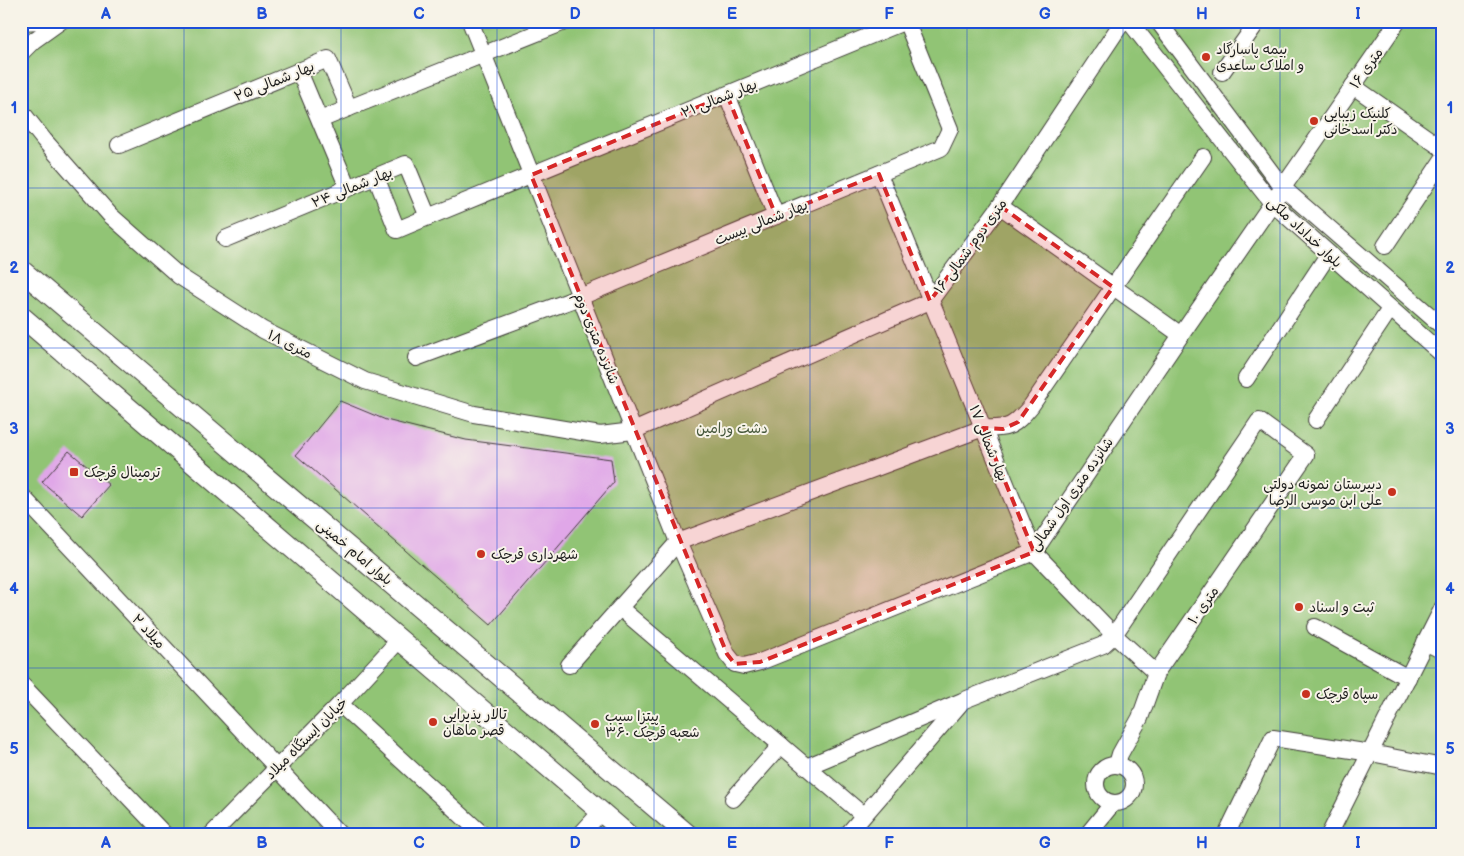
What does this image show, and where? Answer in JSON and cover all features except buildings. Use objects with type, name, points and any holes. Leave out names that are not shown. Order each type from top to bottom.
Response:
[{"type":"main road","name":"بلوار امام خمینی","points":[[21,270],[688,835]]},
{"type":"main road","points":[[21,316],[628,835]]},
{"type":"street","points":[[21,22],[40,21]]},
{"type":"street","points":[[21,53],[61,21]]},
{"type":"street","name":"شانزده متری دوم","points":[[470,21],[678,542],[727,654]]},
{"type":"street","points":[[320,120],[484,56],[567,21]]},
{"type":"street","name":"بهار شمالی ۲۱","points":[[531,175],[906,21]]},
{"type":"street","name":"بهار شمالی بیست","points":[[416,358],[580,297],[941,148],[950,129],[906,21]]},
{"type":"street","name":"۱۶ متری دوم شمالی","points":[[634,431],[930,301],[1000,206],[1123,21]]},
{"type":"street","name":"بلوار خداداد ملکی","points":[[1129,21],[1272,204],[1443,355]]},
{"type":"street","name":"بلوار خداداد ملکی","points":[[1158,21],[1283,188],[1443,327]]},
{"type":"street","points":[[1222,72],[1258,21]]},
{"type":"street","name":"۱۶ متری","points":[[1283,188],[1398,21]]},
{"type":"street","name":"بهار شمالی ۲۵","points":[[119,145],[328,59],[349,108]]},
{"type":"street","points":[[299,71],[348,188]]},
{"type":"street","points":[[1354,86],[1443,149]]},
{"type":"street","points":[[727,95],[776,216]]},
{"type":"street","name":"۱۸ متری","points":[[21,111],[110,215],[179,276],[262,330],[365,380],[474,414],[600,435],[634,431]]},
{"type":"street","points":[[570,665],[678,542],[983,428],[1003,429],[1018,422],[1031,406],[1203,157]]},
{"type":"street","points":[[1385,246],[1443,160]]},
{"type":"street","name":"بهار شمالی ۲۴","points":[[225,239],[406,164],[428,217]]},
{"type":"street","name":"بهار شمالی ۱۷","points":[[878,174],[1034,552],[1114,635],[1156,673]]},
{"type":"street","points":[[376,177],[397,230],[531,175]]},
{"type":"street","name":"شانزده متری اول شمالی","points":[[727,654],[735,664],[744,666],[760,662],[1034,552],[1180,335],[1283,188]]},
{"type":"street","points":[[1000,206],[1180,335]]},
{"type":"street","points":[[1246,379],[1328,255]]},
{"type":"street","points":[[1316,420],[1390,309]]},
{"type":"street","name":"۱۰ متری","points":[[1114,635],[1259,421],[1306,455],[1156,673],[1140,718],[1120,754],[1117,764]]},
{"type":"street","name":"میلاد ۲","points":[[21,495],[340,835]]},
{"type":"street","points":[[1329,835],[1443,607]]},
{"type":"street","points":[[620,608],[863,815]]},
{"type":"street","points":[[1315,627],[1408,678]]},
{"type":"street","points":[[806,767],[962,701],[1103,645],[1114,635]]},
{"type":"street","name":"خیابان ایستگاه میلاد","points":[[211,835],[400,640]]},
{"type":"street","points":[[1425,642],[1443,651]]},
{"type":"street","points":[[21,684],[166,835]]},
{"type":"street","points":[[847,835],[962,701]]},
{"type":"street","points":[[340,704],[483,835]]},
{"type":"street","points":[[1226,835],[1273,738],[1371,752],[1443,768]]},
{"type":"street","points":[[733,799],[781,745]]},
{"type":"street","points":[[1117,764],[1129,770],[1134,783],[1134,789],[1126,800],[1113,803],[1101,798],[1097,793],[1095,781],[1097,775],[1106,767],[1117,764]]},
{"type":"street","points":[[1087,835],[1113,803]]},
{"type":"street","points":[[580,835],[602,812]]},
{"type":"highlighted area","points":[[727,95],[776,216],[879,174],[930,301],[1000,206],[1113,287],[1018,422],[1003,429],[983,428],[1034,552],[760,662],[735,664],[727,654],[531,175]]},
{"type":"green space","name":"دشت ورامین","points":[[21,21],[1443,21],[1443,835],[21,835]]},
{"type":"place","name":"بیمه پاسارگاد و املاک ساعدی","points":[[1206,57]]},
{"type":"place","name":"کلنیک زیبایی دکتر اسدخانی","points":[[1314,121]]},
{"type":"place","name":"ترمینال قرچک","points":[[74,472]]},
{"type":"place","name":"دبیرستان نمونه دولتی علی ابن موسی الرضا","points":[[1392,492]]},
{"type":"place","name":"شهرداری قرچک","points":[[481,554]]},
{"type":"place","name":"ثبت و اسناد","points":[[1299,607]]},
{"type":"place","name":"سپاه قرچک","points":[[1306,694]]},
{"type":"place","name":"تالار پذیرایی قصر ماهان","points":[[433,722]]},
{"type":"place","name":"پیتزا سیب ۳۶۰ شعبه قرچک","points":[[595,724]]}]
